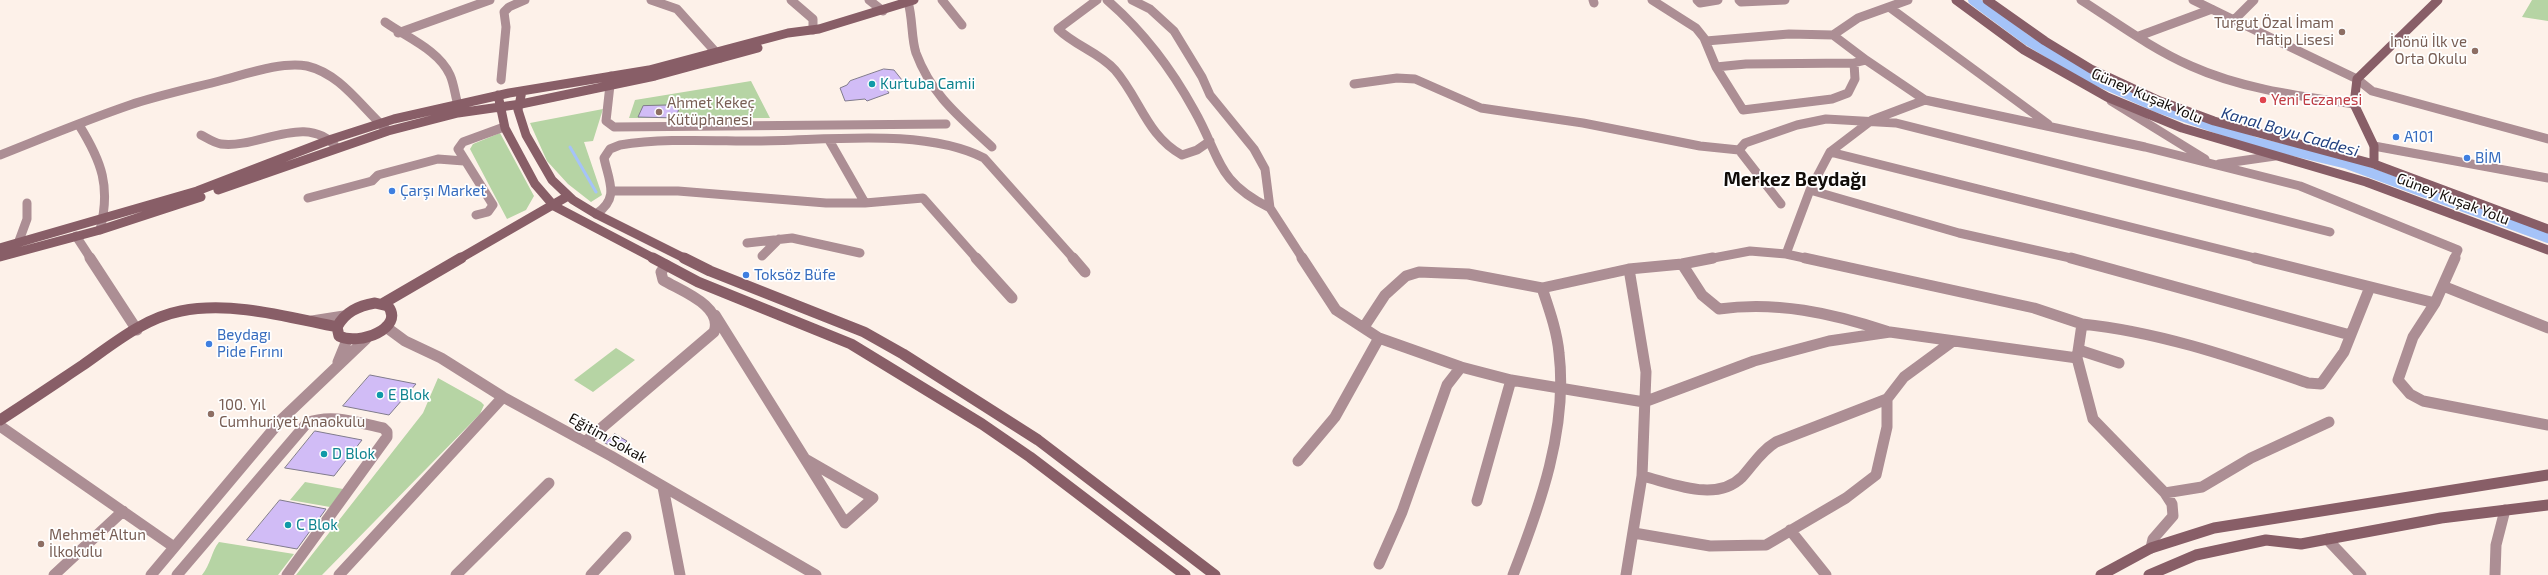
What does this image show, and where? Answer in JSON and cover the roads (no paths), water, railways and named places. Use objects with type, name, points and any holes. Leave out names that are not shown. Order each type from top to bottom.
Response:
[{"type":"main road","name":"Güney Kuşak Yolu","points":[[1956,0],[2024,50],[2086,86],[2182,128],[2366,182],[2548,250]]},
{"type":"main road","name":"Güney Kuşak Yolu","points":[[1987,0],[2045,41],[2091,69],[2160,101],[2214,121],[2374,164],[2548,229]]},
{"type":"main road","points":[[0,248],[104,216],[197,191],[332,139],[379,124],[498,95],[610,81],[722,59],[813,30],[883,11],[911,1]]},
{"type":"main road","points":[[2374,164],[2374,146],[2354,104],[2357,80],[2435,1]]},
{"type":"main road","points":[[0,257],[15,251],[100,230],[388,130],[458,114],[521,104],[716,52],[788,34],[813,30]]},
{"type":"main road","points":[[522,91],[521,104],[518,110],[526,135],[552,180],[568,196],[596,214],[710,271],[864,332],[903,354],[1038,440],[1215,575]]},
{"type":"main road","points":[[498,95],[499,108],[504,127],[535,184],[554,206],[698,282],[851,344],[930,390],[1030,457],[1185,575]]},
{"type":"main road","points":[[418,284],[391,310],[391,321],[383,329],[366,339],[348,340],[339,336],[337,327],[344,316],[363,306],[382,304],[554,206],[568,196]]},
{"type":"main road","points":[[382,304],[391,310]]},
{"type":"main road","points":[[0,420],[137,330],[161,317],[217,309],[284,316],[337,327]]},
{"type":"main road","points":[[2102,575],[2151,548],[2192,534],[2236,524],[2548,475]]},
{"type":"main road","points":[[2153,574],[2196,555],[2266,540],[2301,544],[2441,518],[2548,505]]},
{"type":"street","points":[[398,33],[490,0]]},
{"type":"street","points":[[501,80],[506,27],[504,12],[509,7],[525,0]]},
{"type":"street","points":[[651,0],[672,6],[687,16],[695,30],[722,59]]},
{"type":"street","points":[[791,0],[813,18],[813,30]]},
{"type":"street","points":[[869,0],[883,11]]},
{"type":"street","points":[[942,0],[962,25]]},
{"type":"street","points":[[1097,0],[1058,29],[1064,36],[1093,53],[1115,70],[1139,106],[1143,119],[1172,151],[1182,155],[1197,150],[1210,141]]},
{"type":"street","points":[[1107,0],[1136,27],[1167,64],[1196,113],[1210,141],[1219,167],[1231,185],[1255,202],[1270,208]]},
{"type":"street","points":[[1132,0],[1150,9],[1174,31],[1202,77],[1210,96],[1254,149],[1265,169],[1270,208],[1336,310],[1379,338],[1461,367],[1511,380],[1644,402],[1754,361],[1830,341],[1890,332]]},
{"type":"street","points":[[1654,1],[1668,0]]},
{"type":"street","points":[[1697,0],[1700,3],[1718,0]]},
{"type":"street","points":[[1738,0],[1741,2],[1785,0]]},
{"type":"street","points":[[1833,35],[1847,24],[1908,0]]},
{"type":"street","points":[[2081,0],[2169,56],[2216,77],[2274,93],[2354,104]]},
{"type":"street","points":[[2194,0],[2357,80],[2372,91],[2407,102],[2548,139]]},
{"type":"street","points":[[2234,20],[2254,0]]},
{"type":"street","points":[[911,1],[913,36],[916,52],[926,74],[939,97],[992,148]]},
{"type":"street","points":[[1654,1],[1696,28],[1706,40],[1716,67],[1743,110],[1832,99],[1848,93],[1855,80],[1854,63]]},
{"type":"street","points":[[1888,7],[2052,127]]},
{"type":"street","points":[[2139,36],[2212,9]]},
{"type":"street","points":[[385,22],[398,33],[434,55],[449,72],[458,105]]},
{"type":"street","points":[[1706,40],[1789,34],[1833,35],[1866,60],[1925,100],[2214,164],[2300,186],[2458,250],[2435,304],[2413,337],[2398,373],[2398,380],[2403,388],[2423,401],[2548,425]]},
{"type":"street","points":[[1716,67],[1746,64],[1854,63],[1866,60]]},
{"type":"street","points":[[0,155],[131,105],[260,70],[289,66],[306,66],[328,75],[352,93],[379,124],[388,130]]},
{"type":"street","points":[[1354,84],[1397,78],[1415,79],[1481,108],[1563,119],[1700,146],[1739,150]]},
{"type":"street","points":[[610,81],[606,121],[614,127],[946,124]]},
{"type":"street","points":[[2086,86],[2214,164],[2275,156]]},
{"type":"street","points":[[1786,254],[1810,190],[1830,152],[1872,120],[1925,100]]},
{"type":"street","points":[[1739,150],[1745,143],[1804,124],[1826,119],[1872,120],[1896,123],[2330,232]]},
{"type":"street","points":[[79,125],[97,153],[105,183],[104,216],[100,230]]},
{"type":"street","points":[[476,215],[488,212],[493,205],[464,161],[458,149],[463,142],[504,127]]},
{"type":"street","points":[[201,135],[221,144],[301,132],[323,133],[332,139],[337,148]]},
{"type":"street","points":[[829,140],[865,203]]},
{"type":"street","points":[[596,214],[611,201],[612,191],[604,158],[608,151],[619,146],[643,143],[904,140],[958,147],[978,153],[1085,272]]},
{"type":"street","points":[[2374,146],[2548,178]]},
{"type":"street","points":[[1739,150],[1744,160],[1756,171],[1781,204]]},
{"type":"street","points":[[1830,152],[2435,304]]},
{"type":"street","points":[[308,198],[372,181],[378,175],[438,159],[464,161]]},
{"type":"street","points":[[1810,190],[1959,233],[2071,258],[2350,335]]},
{"type":"street","points":[[612,191],[678,191],[826,202],[865,203],[916,198],[927,200],[1012,298]]},
{"type":"street","points":[[15,251],[27,219],[27,203]]},
{"type":"street","points":[[76,236],[137,330]]},
{"type":"street","points":[[747,243],[792,238],[860,252]]},
{"type":"street","points":[[762,256],[778,239]]},
{"type":"street","points":[[1364,327],[1385,295],[1406,276],[1419,272],[1468,274],[1542,288],[1629,269],[1682,264],[1750,251],[1786,254],[2034,308],[2082,324],[2105,325],[2160,337],[2308,383],[2322,384],[2331,376],[2370,287]]},
{"type":"street","points":[[1682,264],[1702,295],[1719,308],[1736,306],[1784,307],[1834,314],[1890,332],[1953,342],[2078,354],[2119,362]]},
{"type":"street","points":[[666,265],[661,272],[663,280],[710,310],[715,315],[845,523],[873,498],[807,460]]},
{"type":"street","points":[[1626,575],[1642,476],[1646,372],[1629,269]]},
{"type":"street","points":[[2443,286],[2548,328]]},
{"type":"street","points":[[1513,575],[1528,539],[1553,452],[1560,389],[1560,360],[1553,325],[1542,288]]},
{"type":"street","points":[[585,442],[712,336],[718,322],[715,315]]},
{"type":"street","points":[[310,322],[344,316]]},
{"type":"street","points":[[2082,324],[2078,354],[2093,419],[2165,493],[2172,504],[2174,516],[2153,539],[2151,548]]},
{"type":"street","name":"Eğitim Sokak","points":[[383,329],[441,358],[503,397],[585,442],[816,575]]},
{"type":"street","points":[[1298,461],[1335,417],[1356,376],[1379,338]]},
{"type":"street","points":[[151,575],[282,419],[366,339]]},
{"type":"street","points":[[336,367],[348,340]]},
{"type":"street","points":[[1642,476],[1709,490],[1728,488],[1747,470],[1759,454],[1775,442],[1871,408],[1887,399],[1904,377],[1953,342]]},
{"type":"street","points":[[1379,564],[1402,512],[1447,385],[1461,367]]},
{"type":"street","points":[[1477,501],[1511,380]]},
{"type":"street","points":[[339,575],[503,397]]},
{"type":"street","points":[[1634,533],[1710,546],[1766,545],[1846,498],[1876,475],[1887,427],[1887,399]]},
{"type":"street","points":[[177,575],[307,423],[317,418],[327,418],[383,428],[387,432],[387,437],[287,575]]},
{"type":"street","points":[[2165,493],[2202,487],[2251,458],[2329,422]]},
{"type":"street","points":[[0,426],[174,547]]},
{"type":"street","points":[[456,575],[549,483]]},
{"type":"street","points":[[663,487],[680,575]]},
{"type":"street","points":[[2495,575],[2496,545],[2505,510]]},
{"type":"street","points":[[54,575],[123,512]]},
{"type":"street","points":[[1790,530],[1826,575]]},
{"type":"street","points":[[591,575],[626,537]]},
{"type":"street","points":[[2327,539],[2360,575]]},
{"type":"waterway","name":"Kanal Boyu Caddesi","points":[[1973,0],[2027,40],[2086,76],[2156,107],[2255,142],[2347,164],[2548,238]]},
{"type":"waterway","points":[[570,147],[596,192]]},
{"type":"place","name":"Turgut Özal İmam Hatip Lisesi","points":[[2342,32]]},
{"type":"place","name":"İnönü İlk ve Orta Okulu","points":[[2475,51]]},
{"type":"place","name":"Kurtuba Camii","points":[[872,84]]},
{"type":"place","name":"Yeni Eczanesi","points":[[2263,100]]},
{"type":"place","name":"Ahmet Kekeç Kütüphanesi","points":[[659,112]]},
{"type":"place","name":"A101","points":[[2396,137]]},
{"type":"place","name":"BİM","points":[[2467,158]]},
{"type":"place","name":"Çarşı Market","points":[[392,191]]},
{"type":"place","name":"Toksöz Büfe","points":[[746,275]]},
{"type":"place","name":"Beydagı Pide Fırını","points":[[209,344]]},
{"type":"place","name":"E Blok","points":[[380,395]]},
{"type":"place","name":"100. Yıl Cumhuriyet Anaokulu","points":[[211,414]]},
{"type":"place","name":"D Blok","points":[[324,454]]},
{"type":"place","name":"C Blok","points":[[288,525]]},
{"type":"place","name":"Mehmet Altun İlkokulu","points":[[41,544]]},
{"type":"district","name":"Merkez Beydağı","points":[[1795,180]]}]
